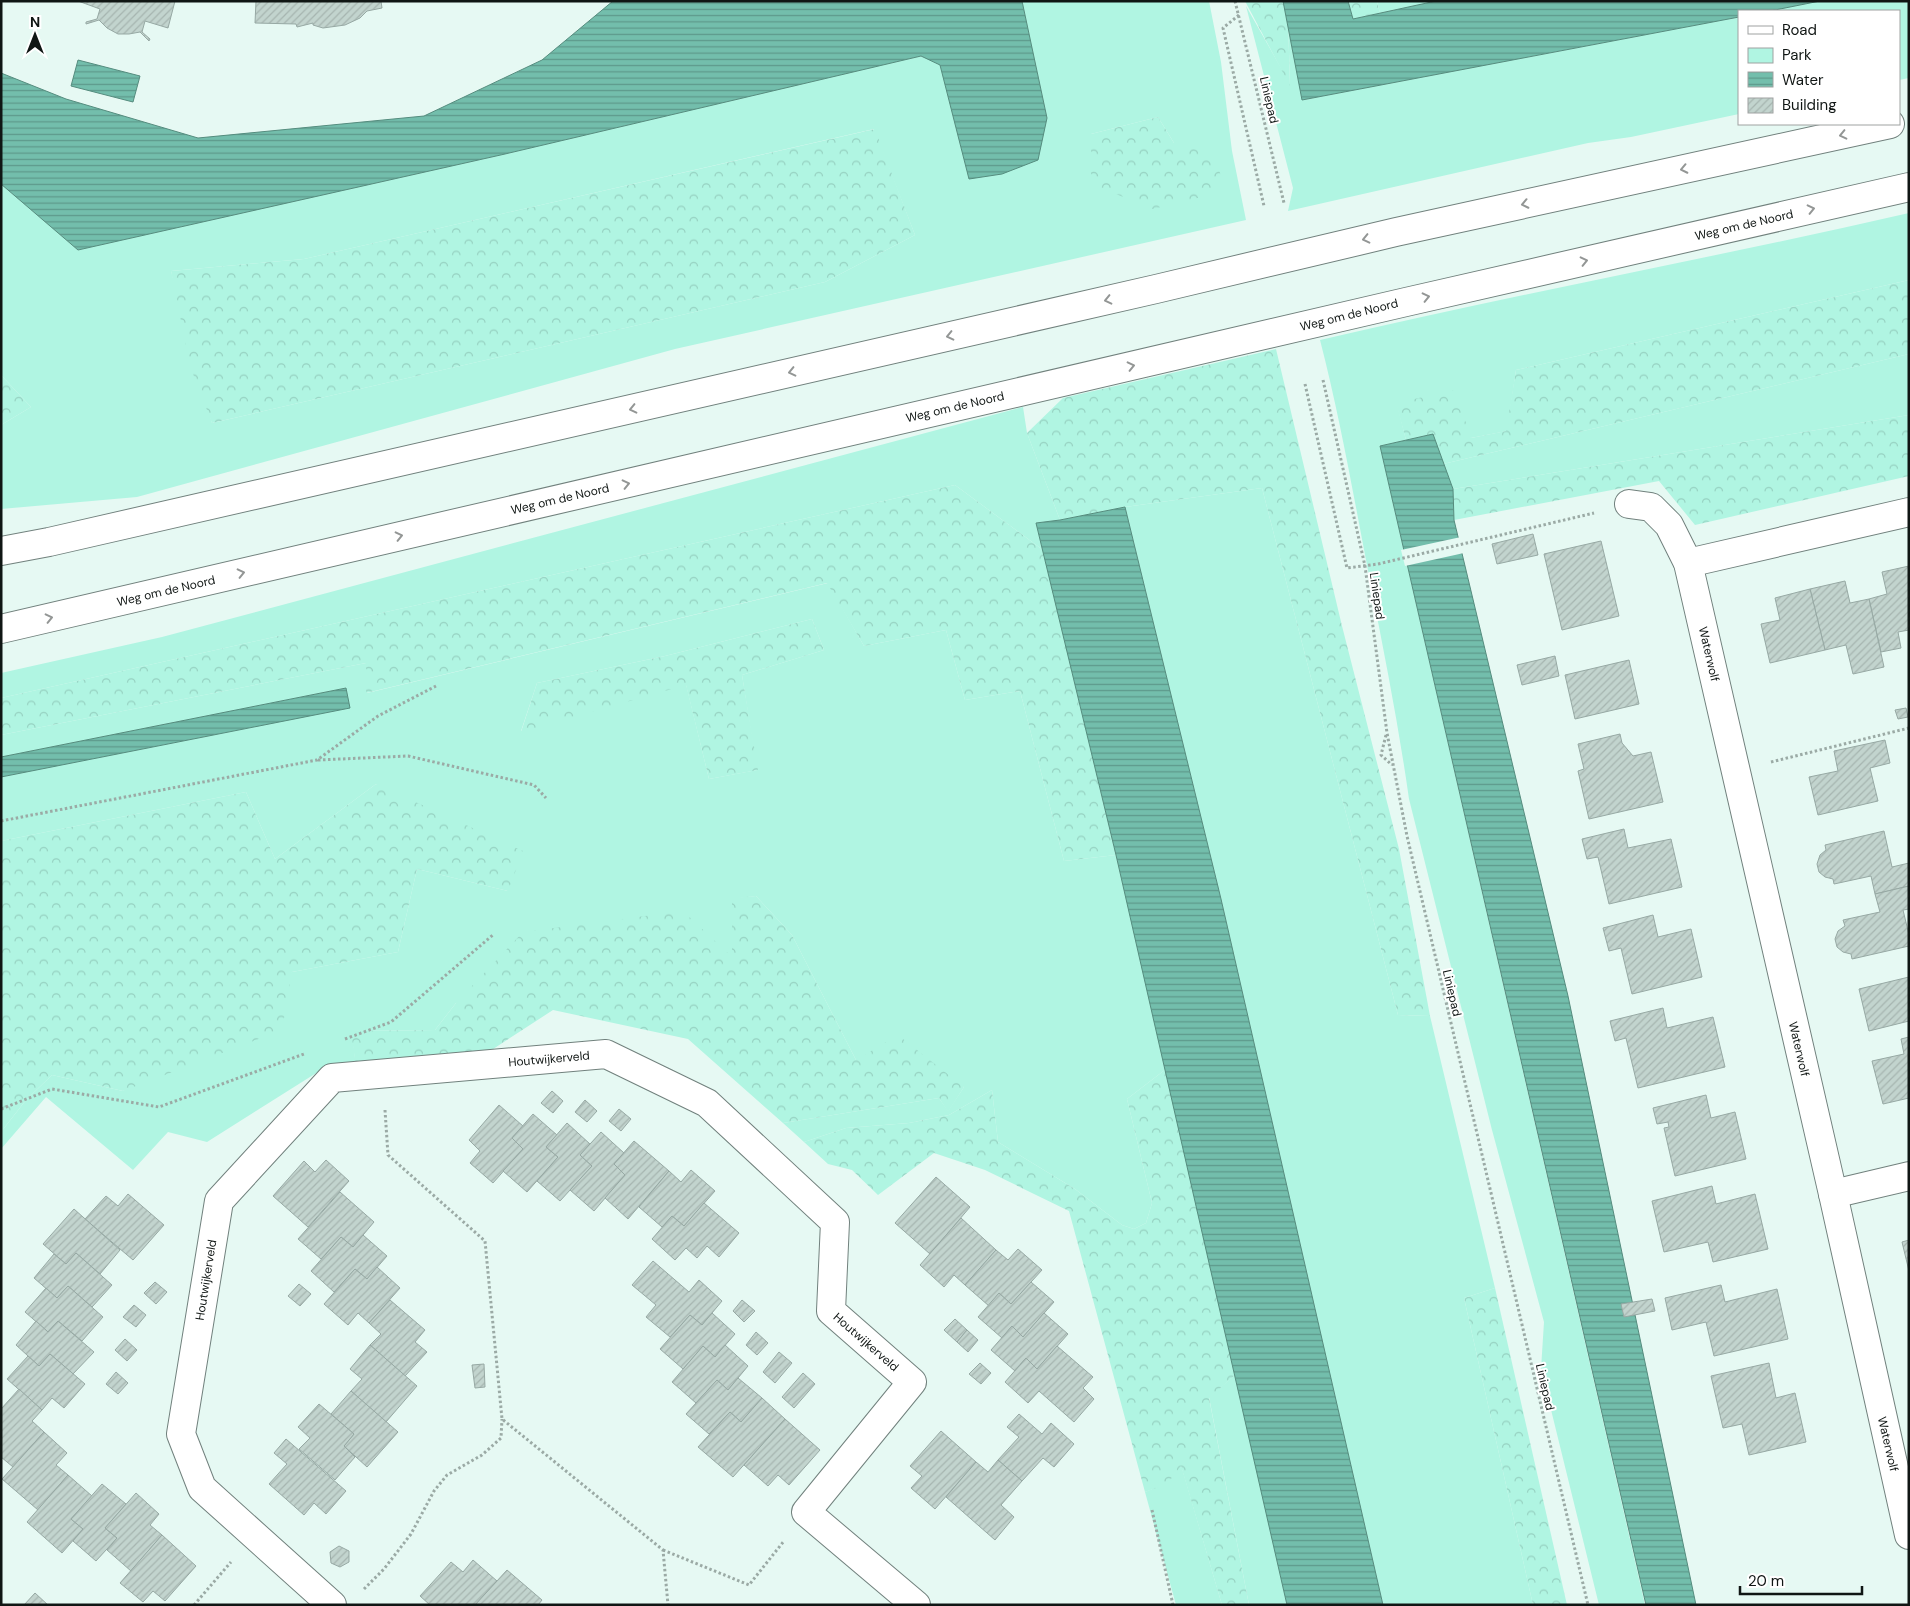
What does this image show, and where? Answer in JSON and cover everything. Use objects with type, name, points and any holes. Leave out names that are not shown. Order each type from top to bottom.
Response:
[{"type":"main road","points":[[1,551],[49,542],[1156,289],[1396,232],[1885,125]]},
{"type":"main road","name":"Weg om de Noord","points":[[1,629],[1415,299],[1909,187]]},
{"type":"main road","name":"Waterwolf","points":[[1629,504],[1651,507],[1669,525],[1688,563],[1909,1535]]},
{"type":"main road","points":[[1688,563],[1909,512]]},
{"type":"main road","name":"Houtwijkerveld","points":[[332,1605],[202,1488],[181,1434],[219,1201],[332,1078],[606,1054],[707,1104],[835,1222],[830,1310],[912,1382],[806,1512]]},
{"type":"main road","points":[[1833,1194],[1909,1176]]},
{"type":"main road","points":[[806,1512],[916,1605]]},
{"type":"path","name":"Liniepad","points":[[1235,1],[1284,202]]},
{"type":"path","points":[[1239,14],[1224,28],[1264,206]]},
{"type":"path","name":"Liniepad","points":[[1323,380],[1365,566],[1392,766],[1406,836],[1586,1605]]},
{"type":"path","points":[[1305,384],[1347,568],[1378,564],[1629,504]]},
{"type":"path","points":[[317,760],[378,716],[436,686]]},
{"type":"path","points":[[1735,770],[1909,728]]},
{"type":"path","points":[[1387,733],[1381,755],[1392,766]]},
{"type":"path","points":[[1,821],[317,760],[408,756],[534,785],[546,798]]},
{"type":"path","points":[[336,1042],[392,1022],[494,934]]},
{"type":"path","points":[[1,1109],[52,1089],[159,1107],[308,1053]]},
{"type":"path","points":[[359,1593],[384,1569],[411,1534],[434,1491],[447,1475],[482,1456],[501,1438],[502,1419],[485,1241],[388,1155],[383,1075]]},
{"type":"path","points":[[502,1419],[663,1550],[749,1585],[806,1512]]},
{"type":"path","points":[[1152,1510],[1173,1605]]},
{"type":"path","points":[[194,1605],[254,1535]]},
{"type":"path","points":[[663,1550],[668,1605]]},
{"type":"green space","points":[[1022,1],[1209,1],[1221,62],[1232,151],[1246,220],[675,349],[137,497],[1,509],[1,425],[31,407],[1,375],[1,184],[78,250],[505,154],[921,56],[940,64],[969,178],[1047,118]],"holes":[[[1158,117],[1174,143],[1091,134]],[[874,129],[915,235],[825,282],[212,423],[171,271],[304,259]]]},
{"type":"green space","points":[[1245,1],[1283,1],[1288,20],[1290,86]]},
{"type":"green space","points":[[1348,1],[1377,1],[1380,13],[1353,19]]},
{"type":"green space","points":[[1377,1],[1437,1],[1380,13]]},
{"type":"green space","points":[[1820,1],[1909,1],[1909,78],[1900,80],[1900,10],[1775,10]]},
{"type":"green space","points":[[1246,6],[1290,84],[1288,20],[1303,100],[1738,17],[1738,114],[1631,137],[1588,143],[1288,211],[1293,188]]},
{"type":"green space","points":[[1158,117],[1174,143],[1214,155],[1226,191],[1153,209],[1091,184],[1091,134]]},
{"type":"green space","points":[[875,129],[915,235],[825,282],[212,423],[190,366],[171,271],[304,259]]},
{"type":"green space","points":[[1909,213],[1909,280],[1516,370],[1507,431],[1471,438],[1397,404],[1406,440],[1380,446],[1645,1605],[1599,1605],[1541,1369],[1544,1322],[1492,1130],[1409,799],[1392,692],[1335,401],[1320,340]]},
{"type":"green space","points":[[1909,280],[1909,354],[1443,464],[1433,434],[1406,440],[1396,403],[1455,390],[1471,438],[1506,431],[1516,370]]},
{"type":"green space","points":[[1276,349],[1342,626],[1399,849],[1430,1016],[1398,1015],[1262,488],[1125,507],[1060,520],[1027,433],[1063,398]]},
{"type":"green space","points":[[1909,354],[1909,415],[1453,489],[1443,464]]},
{"type":"green space","points":[[1,375],[31,407],[1,425]]},
{"type":"green space","points":[[1023,407],[1027,433],[1060,520],[1036,523],[1043,550],[955,485],[1,698],[1,673],[162,637]]},
{"type":"green space","points":[[1909,415],[1909,476],[1695,525],[1659,481],[1454,520],[1453,489]]},
{"type":"green space","points":[[955,485],[1043,550],[1116,855],[1064,861],[1020,691],[965,700],[946,630],[864,646],[827,583],[366,693],[366,663],[1,735],[1,698]]},
{"type":"green space","points":[[1262,488],[1398,1015],[1430,1016],[1495,1288],[1464,1298],[1533,1605],[1383,1605],[1221,899],[1125,507]]},
{"type":"green space","points":[[828,583],[864,646],[946,630],[965,700],[1020,691],[1064,861],[1116,855],[1166,1069],[1127,1099],[1152,1203],[1146,1223],[1134,1229],[1122,1225],[1075,1189],[998,1142],[992,1090],[949,1115],[909,1123],[846,1128],[804,1142],[783,1123],[939,1098],[948,1111],[964,1087],[856,1060],[792,935],[756,896],[732,899],[732,957],[456,1003],[435,1030],[352,1031],[356,1067],[329,1065],[207,1142],[168,1132],[133,1170],[46,1097],[1,1149],[1,1132],[26,1100],[52,1075],[123,1091],[292,972],[398,952],[417,869],[508,891],[376,784],[275,859],[246,792],[1,841],[1,777],[349,708],[346,688],[1,757],[1,735],[366,663],[367,693]],"holes":[[[812,619],[824,650],[742,675],[757,770],[709,779],[686,684],[521,731],[537,683],[665,656]]]},
{"type":"green space","points":[[812,619],[824,650],[742,675],[758,770],[709,779],[686,685],[521,732],[537,683],[665,656]]},
{"type":"green space","points":[[376,784],[523,851],[508,891],[417,869],[398,952],[292,972],[282,1030],[123,1091],[52,1075],[26,1100],[1,1132],[1,841],[246,792],[275,859]]},
{"type":"green space","points":[[756,896],[792,935],[856,1060],[898,1035],[964,1087],[948,1112],[939,1098],[783,1123],[688,1039],[553,1010],[467,1066],[356,1067],[351,1031],[435,1030],[456,1003],[523,932],[683,911],[732,957],[732,898]]},
{"type":"green space","points":[[1166,1069],[1235,1375],[1209,1398],[1249,1605],[1222,1605],[1181,1466],[1167,1484],[1145,1492],[1069,1211],[985,1170],[934,1153],[878,1195],[852,1170],[828,1164],[804,1142],[846,1128],[909,1123],[949,1115],[992,1090],[998,1142],[1075,1189],[1122,1225],[1134,1229],[1146,1223],[1152,1203],[1127,1099]]},
{"type":"green space","points":[[1495,1288],[1567,1605],[1533,1605],[1464,1298]]},
{"type":"green space","points":[[1235,1375],[1287,1605],[1249,1605],[1209,1397]]},
{"type":"green space","points":[[1181,1465],[1222,1605],[1176,1605],[1145,1492],[1167,1483]]},
{"type":"water","points":[[613,1],[1022,1],[1047,118],[1038,160],[1002,174],[969,179],[940,65],[921,56],[505,154],[78,250],[1,184],[1,73],[66,99],[198,138],[424,116],[542,60]]},
{"type":"water","points":[[1283,1],[1348,1],[1353,19],[1436,1],[1820,1],[1775,10],[1738,10],[1738,17],[1302,100]]},
{"type":"water","points":[[78,60],[140,76],[133,102],[71,86]]},
{"type":"water","points":[[1433,434],[1453,489],[1454,520],[1568,996],[1696,1605],[1646,1605],[1380,446]]},
{"type":"water","points":[[1125,507],[1221,899],[1383,1605],[1287,1605],[1116,855],[1036,523]]},
{"type":"water","points":[[346,688],[350,708],[1,777],[1,757]]},
{"type":"pier","points":[[1461,537],[1464,553],[1405,566],[1401,550]]},
{"type":"building","points":[[78,1],[175,1],[168,28],[145,21],[142,32],[150,39],[149,41],[140,32],[118,34],[107,28],[99,20],[86,24],[86,22],[97,19],[100,9]]},
{"type":"building","points":[[256,1],[381,1],[382,8],[367,11],[360,18],[345,25],[323,28],[313,25],[313,23],[297,27],[296,24],[255,23]]},
{"type":"building","points":[[1533,534],[1538,555],[1497,564],[1492,544]]},
{"type":"building","points":[[1601,541],[1619,616],[1562,630],[1544,554]]},
{"type":"building","points":[[1909,566],[1909,630],[1898,632],[1901,648],[1881,652],[1869,599],[1887,594],[1882,572]]},
{"type":"building","points":[[1845,581],[1850,603],[1869,599],[1884,667],[1853,674],[1846,645],[1825,650],[1810,589]]},
{"type":"building","points":[[1810,589],[1825,650],[1770,663],[1761,624],[1780,620],[1775,598]]},
{"type":"building","points":[[1555,656],[1559,676],[1522,685],[1517,665]]},
{"type":"building","points":[[1629,660],[1639,704],[1575,719],[1565,675]]},
{"type":"building","points":[[1906,708],[1908,717],[1898,719],[1895,710]]},
{"type":"building","points":[[1620,734],[1622,743],[1633,756],[1651,752],[1663,802],[1589,819],[1578,771],[1584,769],[1578,744]]},
{"type":"building","points":[[1885,740],[1890,763],[1870,768],[1878,801],[1818,815],[1809,777],[1838,771],[1834,751]]},
{"type":"building","points":[[1624,829],[1628,848],[1671,839],[1682,887],[1609,904],[1598,857],[1587,859],[1582,839]]},
{"type":"building","points":[[1884,831],[1892,867],[1909,863],[1909,886],[1875,894],[1871,876],[1834,884],[1833,879],[1825,877],[1819,872],[1817,864],[1820,855],[1826,850],[1825,845]]},
{"type":"building","points":[[1909,886],[1909,909],[1903,910],[1909,935],[1909,946],[1852,959],[1851,954],[1843,952],[1837,947],[1835,939],[1838,931],[1845,926],[1843,920],[1880,912],[1875,894]]},
{"type":"building","points":[[1653,915],[1658,937],[1691,929],[1702,977],[1632,994],[1621,948],[1609,951],[1603,928]]},
{"type":"building","points":[[1909,977],[1909,1021],[1869,1031],[1859,989]]},
{"type":"building","points":[[1663,1008],[1667,1028],[1713,1017],[1725,1067],[1638,1088],[1626,1038],[1615,1041],[1610,1021]]},
{"type":"building","points":[[1909,1037],[1909,1098],[1883,1104],[1872,1061],[1904,1054],[1901,1039]]},
{"type":"building","points":[[552,1091],[563,1101],[553,1113],[541,1103]]},
{"type":"building","points":[[1706,1095],[1711,1118],[1735,1112],[1746,1159],[1675,1176],[1664,1128],[1669,1127],[1668,1122],[1657,1124],[1653,1108]]},
{"type":"building","points":[[585,1100],[597,1111],[587,1122],[575,1112]]},
{"type":"building","points":[[499,1105],[523,1126],[512,1138],[523,1149],[493,1183],[470,1163],[480,1151],[469,1140]]},
{"type":"building","points":[[619,1109],[631,1119],[621,1131],[609,1121]]},
{"type":"building","points":[[533,1114],[557,1135],[546,1147],[558,1157],[527,1192],[503,1171],[523,1149],[512,1138]]},
{"type":"building","points":[[567,1123],[590,1144],[580,1155],[592,1166],[560,1201],[537,1181],[558,1157],[546,1147]]},
{"type":"building","points":[[601,1132],[624,1153],[614,1164],[625,1175],[594,1211],[570,1190],[592,1166],[580,1155]]},
{"type":"building","points":[[634,1141],[669,1171],[628,1219],[605,1198],[625,1175],[614,1164]]},
{"type":"building","points":[[326,1160],[349,1181],[308,1227],[273,1196],[304,1161],[315,1172]]},
{"type":"building","points":[[691,1170],[715,1191],[684,1226],[672,1216],[662,1227],[639,1207],[669,1171],[681,1182]]},
{"type":"building","points":[[936,1177],[970,1207],[930,1254],[895,1223]]},
{"type":"building","points":[[1712,1186],[1716,1204],[1755,1194],[1768,1249],[1713,1262],[1708,1242],[1664,1252],[1652,1201]]},
{"type":"building","points":[[340,1192],[374,1222],[353,1247],[341,1237],[321,1259],[298,1239]]},
{"type":"building","points":[[128,1194],[164,1225],[133,1260],[85,1219],[106,1196],[118,1206]]},
{"type":"building","points":[[704,1203],[739,1233],[719,1257],[707,1246],[697,1258],[686,1248],[675,1260],[652,1239],[672,1216],[684,1226]]},
{"type":"building","points":[[74,1209],[120,1250],[100,1274],[76,1253],[66,1264],[43,1244]]},
{"type":"building","points":[[961,1218],[996,1250],[965,1285],[954,1275],[944,1287],[920,1265]]},
{"type":"building","points":[[363,1235],[387,1256],[367,1279],[355,1269],[334,1292],[311,1271],[341,1237],[353,1247]]},
{"type":"building","points":[[1909,1240],[1909,1271],[1902,1242]]},
{"type":"building","points":[[1018,1249],[1042,1270],[1011,1304],[999,1293],[989,1306],[965,1285],[996,1250],[1008,1260]]},
{"type":"building","points":[[76,1253],[112,1285],[92,1307],[68,1286],[57,1298],[34,1278],[54,1254],[66,1264]]},
{"type":"building","points":[[653,1261],[689,1292],[699,1280],[722,1301],[702,1325],[690,1315],[670,1337],[646,1317],[656,1305],[632,1285]]},
{"type":"building","points":[[377,1267],[400,1288],[369,1323],[358,1313],[348,1325],[324,1304],[355,1269],[367,1279]]},
{"type":"building","points":[[155,1282],[167,1292],[156,1304],[144,1293]]},
{"type":"building","points":[[1031,1282],[1054,1302],[1023,1337],[1012,1326],[1002,1338],[978,1317],[999,1293],[1011,1304]]},
{"type":"building","points":[[299,1284],[311,1294],[300,1306],[288,1296]]},
{"type":"building","points":[[1721,1285],[1725,1302],[1777,1289],[1788,1339],[1714,1356],[1706,1322],[1672,1330],[1665,1298]]},
{"type":"building","points":[[68,1286],[103,1317],[82,1341],[58,1321],[48,1332],[25,1312],[46,1288],[57,1298]]},
{"type":"building","points":[[1652,1299],[1655,1311],[1624,1317],[1621,1304]]},
{"type":"building","points":[[390,1300],[425,1330],[415,1342],[427,1352],[405,1376],[370,1345],[381,1334],[369,1323]]},
{"type":"building","points":[[742,1300],[755,1311],[744,1322],[733,1311]]},
{"type":"building","points":[[134,1305],[146,1315],[136,1327],[123,1317]]},
{"type":"building","points":[[712,1313],[735,1334],[715,1357],[703,1346],[683,1369],[660,1349],[690,1315],[702,1325]]},
{"type":"building","points":[[1044,1313],[1068,1334],[1037,1369],[1026,1358],[1015,1371],[991,1350],[1012,1326],[1023,1337]]},
{"type":"building","points":[[955,1319],[967,1330],[957,1342],[944,1330]]},
{"type":"building","points":[[36,1321],[48,1332],[58,1321],[94,1352],[73,1374],[50,1354],[39,1366],[16,1345]]},
{"type":"building","points":[[967,1330],[978,1340],[968,1352],[957,1342]]},
{"type":"building","points":[[756,1332],[768,1343],[757,1355],[746,1345]]},
{"type":"building","points":[[125,1339],[137,1350],[127,1361],[115,1350]]},
{"type":"building","points":[[370,1345],[417,1386],[386,1422],[351,1391],[362,1379],[350,1369]]},
{"type":"building","points":[[725,1345],[748,1366],[728,1390],[717,1380],[696,1403],[672,1382],[703,1346],[715,1357]]},
{"type":"building","points":[[1057,1346],[1093,1377],[1083,1388],[1094,1399],[1074,1422],[1039,1391],[1028,1403],[1005,1382],[1026,1358],[1037,1369]]},
{"type":"building","points":[[779,1352],[792,1363],[775,1383],[763,1372]]},
{"type":"building","points":[[50,1354],[85,1384],[64,1408],[52,1398],[42,1410],[7,1379],[28,1356],[39,1366]]},
{"type":"building","points":[[980,1363],[991,1373],[981,1384],[969,1374]]},
{"type":"building","points":[[1769,1363],[1776,1398],[1795,1393],[1806,1442],[1749,1455],[1742,1424],[1723,1428],[1711,1376]]},
{"type":"building","points":[[484,1364],[485,1387],[475,1388],[472,1365]]},
{"type":"building","points":[[116,1372],[128,1383],[118,1394],[106,1384]]},
{"type":"building","points":[[803,1373],[815,1384],[794,1408],[782,1397]]},
{"type":"building","points":[[738,1378],[762,1398],[741,1422],[730,1412],[709,1434],[686,1414],[717,1380],[728,1390]]},
{"type":"building","points":[[19,1389],[42,1410],[32,1421],[44,1432],[13,1467],[1,1457],[1,1409]]},
{"type":"building","points":[[351,1391],[398,1432],[367,1467],[344,1446],[354,1434],[331,1414]]},
{"type":"building","points":[[762,1398],[785,1419],[733,1477],[698,1447],[730,1412],[741,1422]]},
{"type":"building","points":[[319,1404],[354,1434],[344,1446],[355,1457],[335,1480],[299,1449],[310,1438],[298,1427]]},
{"type":"building","points":[[1019,1414],[1042,1434],[1051,1423],[1074,1444],[1054,1467],[1043,1458],[1022,1481],[998,1460],[1019,1437],[1007,1427]]},
{"type":"building","points":[[785,1419],[820,1450],[789,1485],[778,1475],[768,1486],[744,1465]]},
{"type":"building","points":[[941,1431],[976,1462],[935,1509],[911,1488],[922,1476],[910,1466]]},
{"type":"building","points":[[44,1432],[67,1453],[56,1465],[68,1475],[38,1510],[2,1479]]},
{"type":"building","points":[[286,1439],[346,1491],[326,1514],[314,1503],[304,1515],[269,1484],[287,1464],[274,1453]]},
{"type":"building","points":[[998,1460],[1022,1481],[1001,1505],[1014,1517],[995,1540],[946,1497],[976,1462],[988,1472]]},
{"type":"building","points":[[68,1475],[92,1496],[71,1519],[83,1529],[62,1553],[27,1522]]},
{"type":"building","points":[[102,1484],[126,1504],[105,1528],[117,1538],[96,1561],[73,1541],[83,1529],[71,1519]]},
{"type":"building","points":[[136,1493],[159,1514],[150,1525],[162,1535],[131,1571],[107,1550],[117,1538],[105,1528]]},
{"type":"building","points":[[162,1535],[196,1566],[165,1601],[153,1591],[143,1602],[120,1583]]},
{"type":"building","points":[[339,1546],[349,1551],[349,1562],[340,1567],[331,1563],[330,1552]]},
{"type":"building","points":[[473,1560],[497,1581],[475,1605],[430,1605],[420,1596],[451,1562],[463,1572]]},
{"type":"building","points":[[507,1570],[542,1600],[538,1605],[475,1605]]},
{"type":"building","points":[[35,1593],[48,1605],[24,1605]]}]
